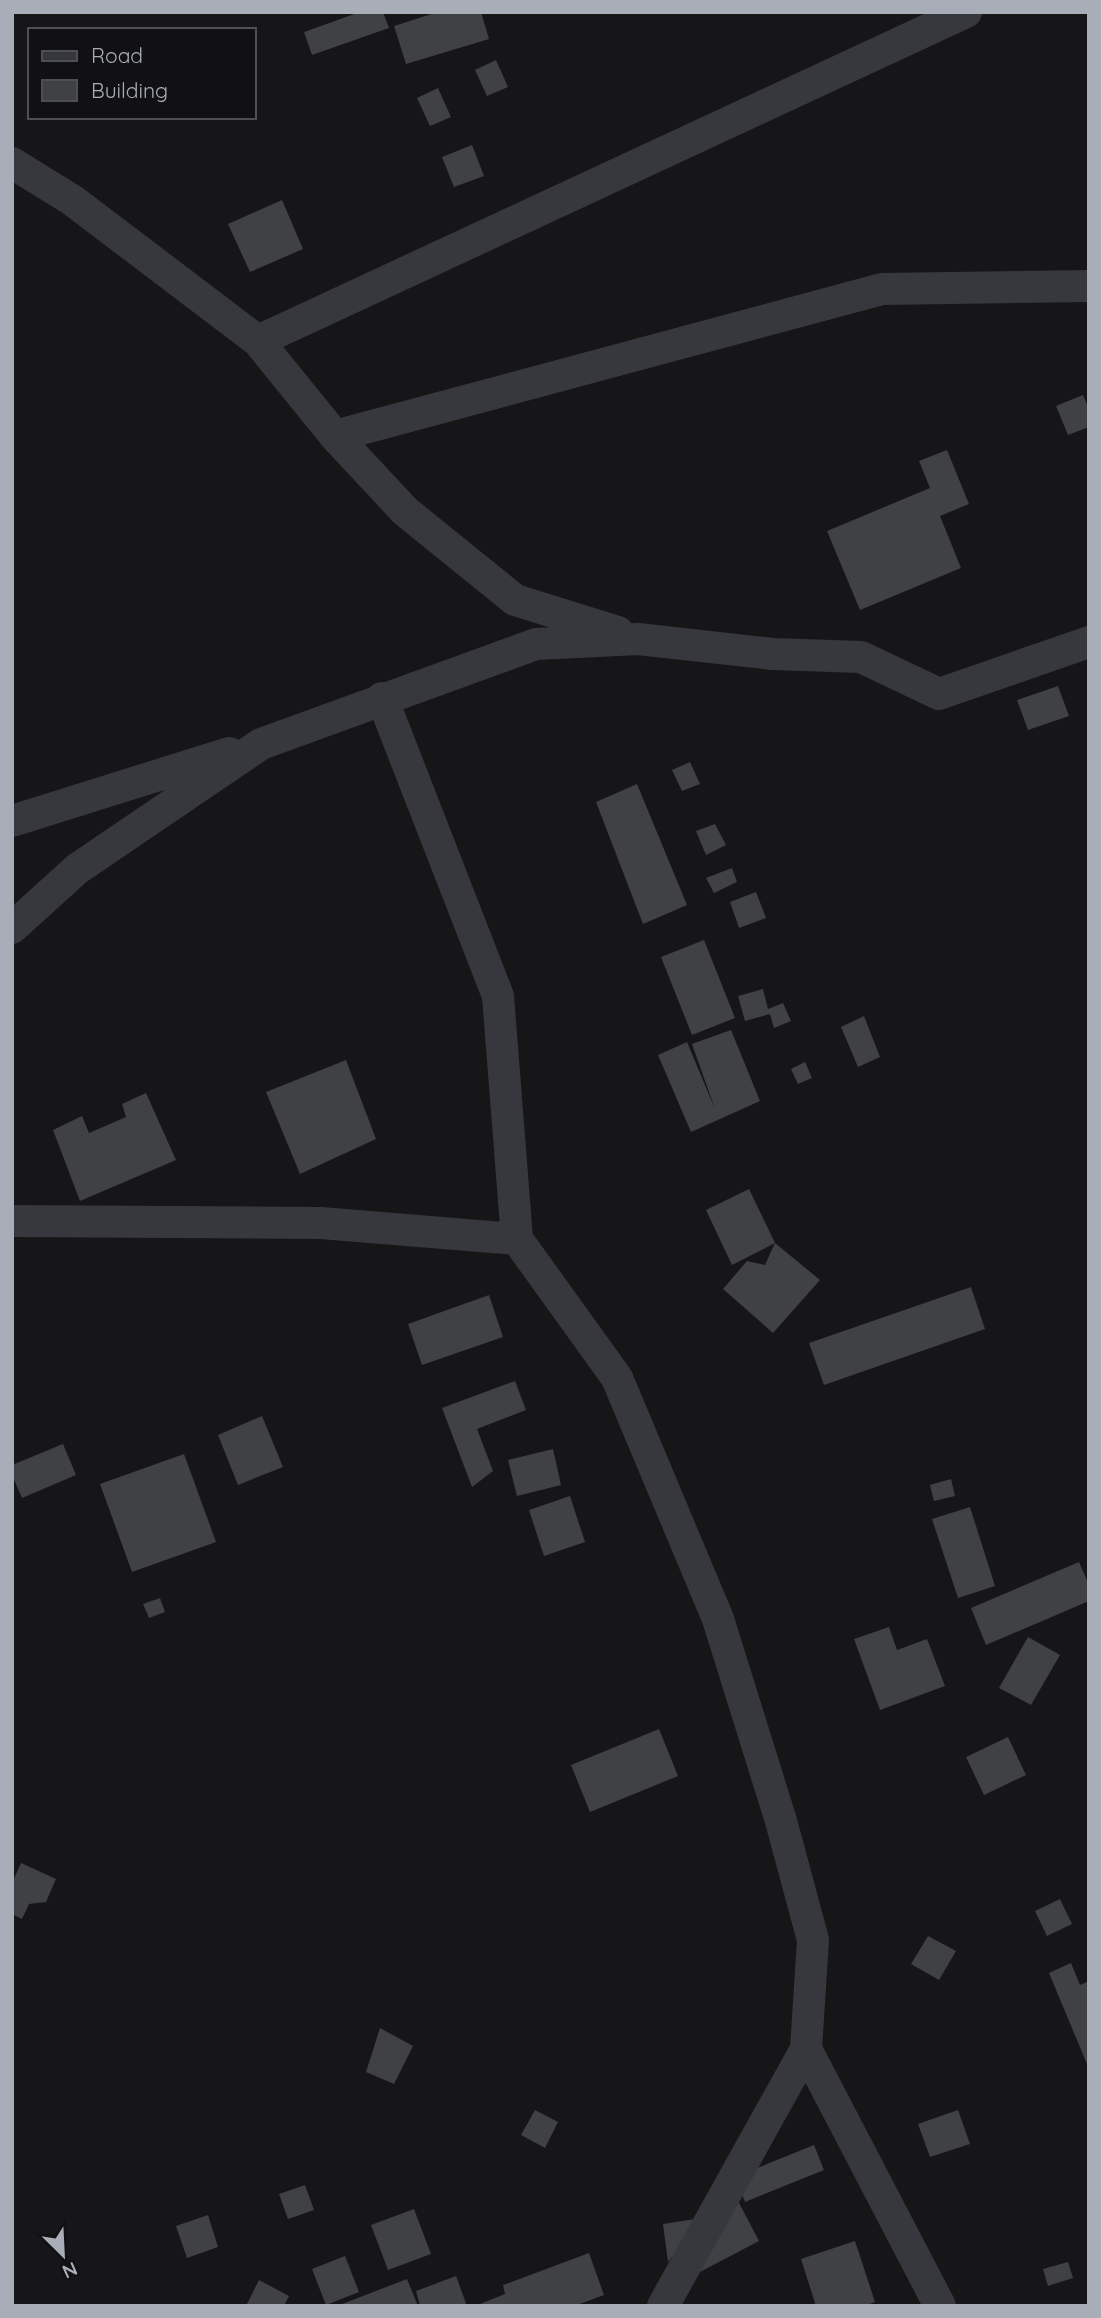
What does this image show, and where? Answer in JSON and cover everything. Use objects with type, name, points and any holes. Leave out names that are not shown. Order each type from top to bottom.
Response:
[{"type":"street","points":[[258,341],[965,12]]},
{"type":"street","points":[[12,163],[72,200],[258,341],[335,436],[405,511],[515,600],[638,639]]},
{"type":"street","points":[[335,436],[882,289],[1089,286]]},
{"type":"street","points":[[12,821],[261,744],[536,644],[638,639],[773,654],[861,657],[939,694],[1089,642]]},
{"type":"street","points":[[383,698],[498,996],[517,1239],[617,1378],[718,1619],[781,1821],[813,1940],[806,2049],[663,2306]]},
{"type":"street","points":[[12,928],[77,869],[261,744]]},
{"type":"street","points":[[12,1221],[321,1223],[517,1239]]},
{"type":"street","points":[[806,2049],[940,2306]]},
{"type":"building","points":[[360,12],[383,12],[389,28],[312,55],[304,32]]},
{"type":"building","points":[[438,12],[481,12],[489,39],[406,64],[394,26]]},
{"type":"building","points":[[496,60],[508,87],[487,96],[475,70]]},
{"type":"building","points":[[438,88],[451,117],[430,126],[417,98]]},
{"type":"building","points":[[472,145],[484,176],[454,187],[442,157]]},
{"type":"building","points":[[282,200],[303,249],[250,272],[228,224]]},
{"type":"building","points":[[1083,395],[1089,409],[1089,427],[1068,435],[1056,406]]},
{"type":"building","points":[[947,450],[969,504],[940,516],[961,568],[860,610],[827,531],[930,488],[919,461]]},
{"type":"building","points":[[1058,686],[1069,716],[1028,730],[1017,700]]},
{"type":"building","points":[[690,762],[700,784],[682,791],[672,770]]},
{"type":"building","points":[[637,784],[687,905],[643,924],[596,802]]},
{"type":"building","points":[[715,824],[726,845],[706,855],[696,831]]},
{"type":"building","points":[[732,868],[737,882],[714,893],[706,878]]},
{"type":"building","points":[[756,892],[766,918],[739,928],[730,902]]},
{"type":"building","points":[[704,940],[735,1018],[692,1035],[661,957]]},
{"type":"building","points":[[763,989],[768,1009],[783,1003],[791,1021],[774,1028],[770,1014],[745,1021],[738,996]]},
{"type":"building","points":[[864,1016],[880,1057],[858,1067],[841,1027]]},
{"type":"building","points":[[731,1030],[760,1101],[691,1132],[658,1055],[687,1042],[715,1109],[692,1044]]},
{"type":"building","points":[[346,1060],[376,1139],[300,1174],[266,1092]]},
{"type":"building","points":[[805,1062],[812,1078],[798,1084],[791,1069]]},
{"type":"building","points":[[146,1093],[176,1160],[80,1201],[53,1130],[82,1116],[89,1133],[126,1117],[122,1104]]},
{"type":"building","points":[[749,1189],[775,1243],[732,1265],[706,1210]]},
{"type":"building","points":[[775,1243],[820,1280],[773,1333],[723,1289],[747,1261],[765,1265]]},
{"type":"building","points":[[971,1287],[985,1329],[824,1385],[809,1343]]},
{"type":"building","points":[[489,1295],[503,1337],[422,1365],[408,1324]]},
{"type":"building","points":[[515,1381],[526,1410],[477,1429],[493,1471],[472,1487],[442,1408]]},
{"type":"building","points":[[262,1416],[283,1467],[238,1485],[218,1435]]},
{"type":"building","points":[[63,1444],[76,1475],[22,1498],[12,1475],[12,1465]]},
{"type":"building","points":[[553,1449],[561,1485],[517,1496],[508,1460]]},
{"type":"building","points":[[184,1454],[216,1542],[132,1572],[100,1484]]},
{"type":"building","points":[[951,1479],[955,1496],[934,1501],[930,1485]]},
{"type":"building","points":[[570,1496],[585,1542],[544,1556],[529,1510]]},
{"type":"building","points":[[970,1507],[995,1586],[958,1598],[932,1519]]},
{"type":"building","points":[[1079,1562],[1089,1585],[1089,1601],[986,1645],[971,1608]]},
{"type":"building","points":[[160,1598],[165,1612],[149,1618],[143,1604]]},
{"type":"building","points":[[889,1627],[897,1650],[927,1639],[945,1686],[880,1710],[854,1639]]},
{"type":"building","points":[[1028,1637],[1060,1655],[1031,1705],[999,1688]]},
{"type":"building","points":[[659,1729],[678,1776],[590,1812],[571,1765]]},
{"type":"building","points":[[1008,1737],[1026,1775],[984,1795],[966,1757]]},
{"type":"building","points":[[21,1863],[56,1879],[46,1902],[29,1904],[22,1919],[12,1914],[12,1883]]},
{"type":"building","points":[[1060,1899],[1072,1924],[1047,1936],[1035,1911]]},
{"type":"building","points":[[928,1936],[956,1951],[939,1980],[911,1964]]},
{"type":"building","points":[[1071,1963],[1080,1985],[1089,1981],[1089,2069],[1049,1973]]},
{"type":"building","points":[[380,2028],[413,2046],[394,2084],[366,2072]]},
{"type":"building","points":[[535,2110],[558,2122],[545,2148],[521,2135]]},
{"type":"building","points":[[958,2110],[970,2144],[930,2157],[918,2124]]},
{"type":"building","points":[[814,2145],[824,2170],[745,2202],[735,2177]]},
{"type":"building","points":[[305,2185],[314,2210],[288,2219],[279,2194]]},
{"type":"building","points":[[738,2201],[759,2241],[696,2274]]},
{"type":"building","points":[[414,2209],[431,2254],[388,2270],[371,2225]]},
{"type":"building","points":[[208,2215],[218,2247],[187,2258],[176,2226]]},
{"type":"building","points":[[702,2218],[668,2262],[663,2224]]},
{"type":"building","points":[[855,2241],[875,2302],[864,2306],[816,2306],[801,2259]]},
{"type":"building","points":[[589,2253],[604,2295],[574,2306],[475,2306],[505,2294],[503,2285]]},
{"type":"building","points":[[345,2256],[359,2292],[326,2305],[312,2269]]},
{"type":"building","points":[[1068,2262],[1073,2278],[1048,2286],[1043,2269]]},
{"type":"building","points":[[456,2276],[467,2306],[420,2306],[416,2291]]},
{"type":"building","points":[[407,2279],[418,2306],[337,2306]]},
{"type":"building","points":[[259,2280],[289,2296],[284,2306],[246,2306]]}]
